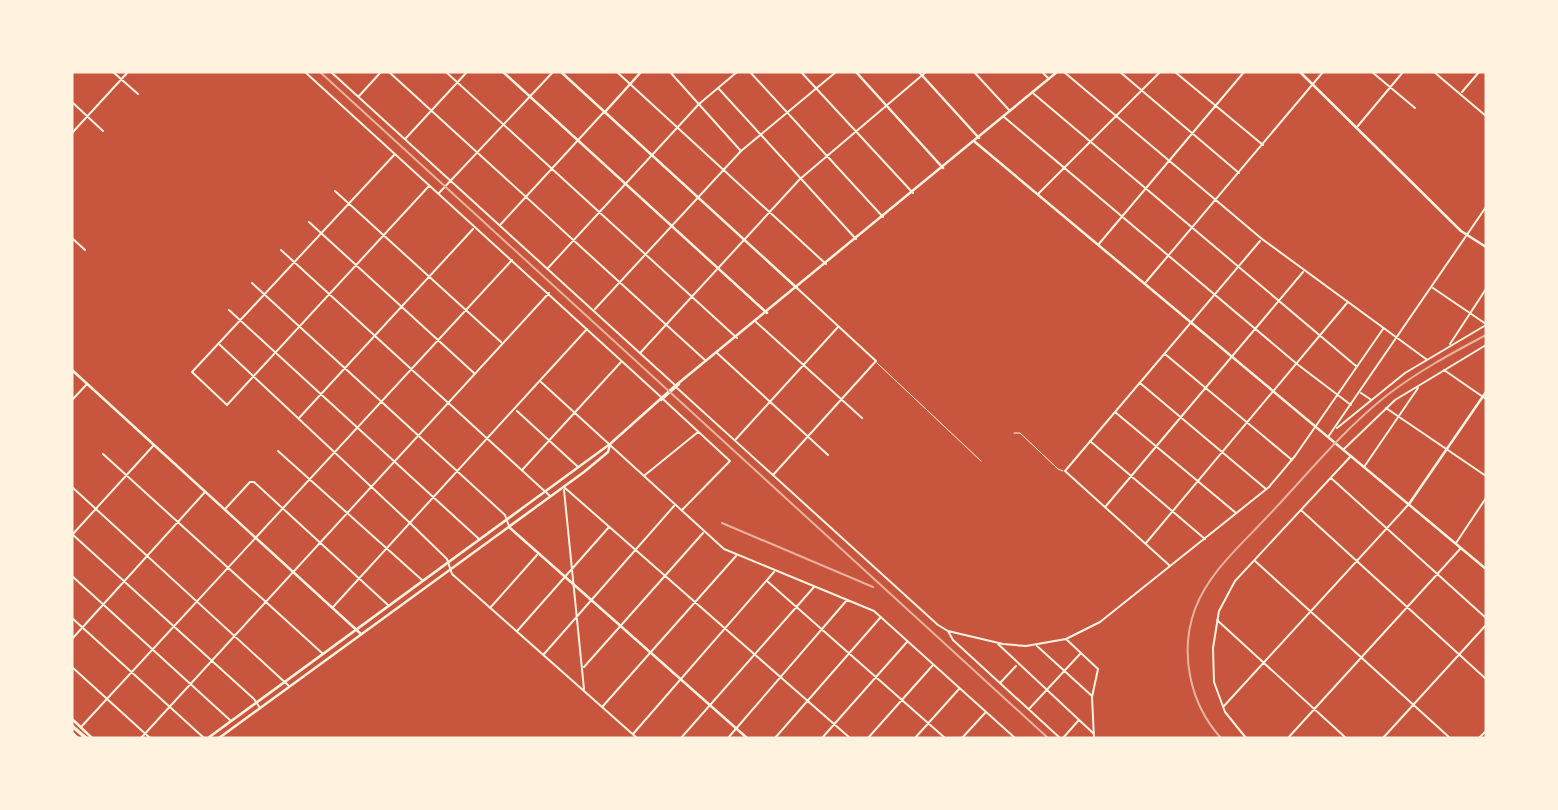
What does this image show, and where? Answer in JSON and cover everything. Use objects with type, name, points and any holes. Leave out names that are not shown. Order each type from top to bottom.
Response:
[{"type":"main road","points":[[503,72],[766,313]]},
{"type":"main road","points":[[561,72],[797,288]]},
{"type":"main road","points":[[604,113],[641,72]]},
{"type":"main road","points":[[856,72],[943,168]]},
{"type":"main road","points":[[206,738],[610,444],[706,361],[1058,72]]},
{"type":"main road","points":[[1300,72],[1467,234],[1486,247]]},
{"type":"main road","points":[[920,74],[979,138]]},
{"type":"main road","points":[[975,142],[1230,358],[1486,569]]},
{"type":"main road","points":[[72,370],[361,634]]},
{"type":"main road","points":[[1409,504],[1485,398],[1486,392]]},
{"type":"main road","points":[[219,738],[510,528],[608,452],[610,444]]},
{"type":"main road","points":[[510,528],[747,738]]},
{"type":"main road","points":[[72,719],[92,738]]},
{"type":"main road","points":[[72,726],[86,738]]},
{"type":"main road","points":[[72,733],[78,738]]},
{"type":"street","points":[[113,72],[138,94]]},
{"type":"street","points":[[72,133],[128,72]]},
{"type":"street","points":[[305,72],[729,459],[729,463],[681,511]]},
{"type":"street","points":[[331,72],[938,625],[948,631],[998,643],[1036,645],[1066,639],[1110,615],[1266,489],[1292,460],[1383,329]]},
{"type":"street","points":[[359,96],[382,72]]},
{"type":"street","points":[[390,72],[706,361]]},
{"type":"street","points":[[446,72],[737,338]]},
{"type":"street","points":[[406,139],[467,72]]},
{"type":"street","points":[[438,194],[453,182],[552,72]]},
{"type":"street","points":[[618,72],[826,264]]},
{"type":"street","points":[[670,72],[741,151]]},
{"type":"street","points":[[547,269],[699,104],[737,72]]},
{"type":"street","points":[[750,72],[883,217]]},
{"type":"street","points":[[801,72],[913,193]]},
{"type":"street","points":[[594,310],[741,151],[836,72]]},
{"type":"street","points":[[640,353],[825,154],[920,74],[926,72]]},
{"type":"street","points":[[974,72],[1011,111]]},
{"type":"street","points":[[977,75],[981,72]]},
{"type":"street","points":[[1042,72],[1049,79]]},
{"type":"street","points":[[1064,72],[1262,239],[1426,359]]},
{"type":"street","points":[[1120,72],[1239,173]]},
{"type":"street","points":[[1037,195],[1160,72]]},
{"type":"street","points":[[1175,72],[1263,145]]},
{"type":"street","points":[[1144,284],[1323,72]]},
{"type":"street","points":[[1372,72],[1415,108]]},
{"type":"street","points":[[1356,127],[1402,72]]},
{"type":"street","points":[[1434,72],[1486,116]]},
{"type":"street","points":[[1460,93],[1479,72]]},
{"type":"street","points":[[1098,245],[1242,73]]},
{"type":"street","points":[[727,74],[730,78]]},
{"type":"street","points":[[718,88],[856,239]]},
{"type":"street","points":[[1033,93],[1356,366]]},
{"type":"street","points":[[72,102],[103,131]]},
{"type":"street","points":[[500,225],[604,113]]},
{"type":"street","points":[[1004,117],[1297,364],[1351,405]]},
{"type":"street","points":[[395,154],[242,322],[192,372],[227,405],[429,186]]},
{"type":"street","points":[[335,191],[502,343]]},
{"type":"street","points":[[1328,438],[1486,208]]},
{"type":"street","points":[[309,222],[475,373]]},
{"type":"street","points":[[299,418],[475,227]]},
{"type":"street","points":[[72,238],[85,250]]},
{"type":"street","points":[[1170,566],[1065,471],[1262,239]]},
{"type":"street","points":[[281,250],[551,497]]},
{"type":"street","points":[[81,728],[512,260]]},
{"type":"street","points":[[1105,507],[1304,271]]},
{"type":"street","points":[[252,283],[509,519],[510,528]]},
{"type":"street","points":[[1333,431],[1370,399],[1426,359],[1486,324],[1432,287]]},
{"type":"street","points":[[773,475],[876,361],[797,288]]},
{"type":"street","points":[[1449,344],[1486,289]]},
{"type":"street","points":[[141,738],[549,293]]},
{"type":"street","points":[[1145,544],[1347,303]]},
{"type":"street","points":[[229,310],[480,540]]},
{"type":"street","points":[[756,322],[862,418]]},
{"type":"street","points":[[735,440],[838,326]]},
{"type":"street","points":[[333,608],[587,329]]},
{"type":"street","points":[[219,345],[372,486],[489,608],[637,738]]},
{"type":"street","points":[[1343,450],[1385,408],[1443,369],[1486,345]]},
{"type":"street","points":[[717,353],[828,455]]},
{"type":"street","points":[[1164,353],[1292,460]]},
{"type":"street","points":[[522,470],[622,361]]},
{"type":"street","points":[[1443,369],[1485,398]]},
{"type":"street","points":[[541,382],[704,532],[736,555],[848,599],[881,617],[1015,738]]},
{"type":"street","points":[[1139,382],[1266,489]]},
{"type":"street","points":[[72,400],[87,384]]},
{"type":"street","points":[[1364,467],[1419,387]]},
{"type":"street","points":[[1360,392],[1370,399]]},
{"type":"street","points":[[1385,408],[1486,476]]},
{"type":"street","points":[[516,410],[578,467]]},
{"type":"street","points":[[1114,411],[1236,513]]},
{"type":"street","points":[[644,475],[698,432]]},
{"type":"street","points":[[1090,440],[1205,538]]},
{"type":"street","points":[[154,445],[72,535],[257,702],[260,708]]},
{"type":"street","points":[[278,451],[423,581]]},
{"type":"street","points":[[103,454],[323,654]]},
{"type":"street","points":[[1246,738],[1223,707],[1214,678],[1216,619],[1231,587],[1351,456]]},
{"type":"street","points":[[1331,478],[1486,618]]},
{"type":"street","points":[[225,509],[254,481],[389,606]]},
{"type":"street","points":[[72,487],[290,687]]},
{"type":"street","points":[[564,487],[850,738]]},
{"type":"street","points":[[564,487],[584,691]]},
{"type":"street","points":[[72,639],[206,491]]},
{"type":"street","points":[[1455,544],[1486,498]]},
{"type":"street","points":[[1223,707],[1409,504]]},
{"type":"street","points":[[543,655],[675,505]]},
{"type":"street","points":[[1301,510],[1486,678]]},
{"type":"street","points":[[517,632],[610,526]]},
{"type":"street","points":[[583,667],[704,532]]},
{"type":"street","points":[[1288,738],[1461,548]]},
{"type":"street","points":[[489,608],[538,554]]},
{"type":"street","points":[[602,707],[736,555]]},
{"type":"street","points":[[1255,561],[1450,738]]},
{"type":"street","points":[[633,734],[775,571]]},
{"type":"street","points":[[72,576],[231,721]]},
{"type":"street","points":[[767,581],[945,738]]},
{"type":"street","points":[[681,738],[815,586]]},
{"type":"street","points":[[728,738],[848,599]]},
{"type":"street","points":[[775,738],[881,617]]},
{"type":"street","points":[[72,618],[206,738]]},
{"type":"street","points":[[1216,619],[1346,738]]},
{"type":"street","points":[[1382,738],[1486,625]]},
{"type":"street","points":[[948,631],[953,640],[1061,738],[1079,720]]},
{"type":"street","points":[[1066,639],[1097,667],[1093,697],[1094,738]]},
{"type":"street","points":[[822,738],[908,641]]},
{"type":"street","points":[[998,643],[1017,665],[1093,733]]},
{"type":"street","points":[[1036,645],[1093,697]]},
{"type":"street","points":[[1028,709],[1081,653]]},
{"type":"street","points":[[868,738],[933,664]]},
{"type":"street","points":[[1000,683],[1017,665]]},
{"type":"street","points":[[72,667],[150,738]]},
{"type":"street","points":[[915,738],[960,688]]},
{"type":"street","points":[[962,738],[985,712]]},
{"type":"street","points":[[1479,738],[1486,731]]},
{"type":"street","points":[[1008,738],[1011,735]]},
{"type":"lane","points":[[876,361],[981,461]]},
{"type":"lane","points":[[1014,433],[1020,433],[1058,469],[1065,471]]},
{"type":"railway","points":[[320,72],[1048,738]]},
{"type":"railway","points":[[1221,738],[1210,724],[1195,694],[1188,660],[1190,626],[1195,609],[1209,583],[1236,549],[1339,439],[1370,410],[1422,371],[1486,335]]},
{"type":"railway","points":[[722,523],[873,587]]}]
